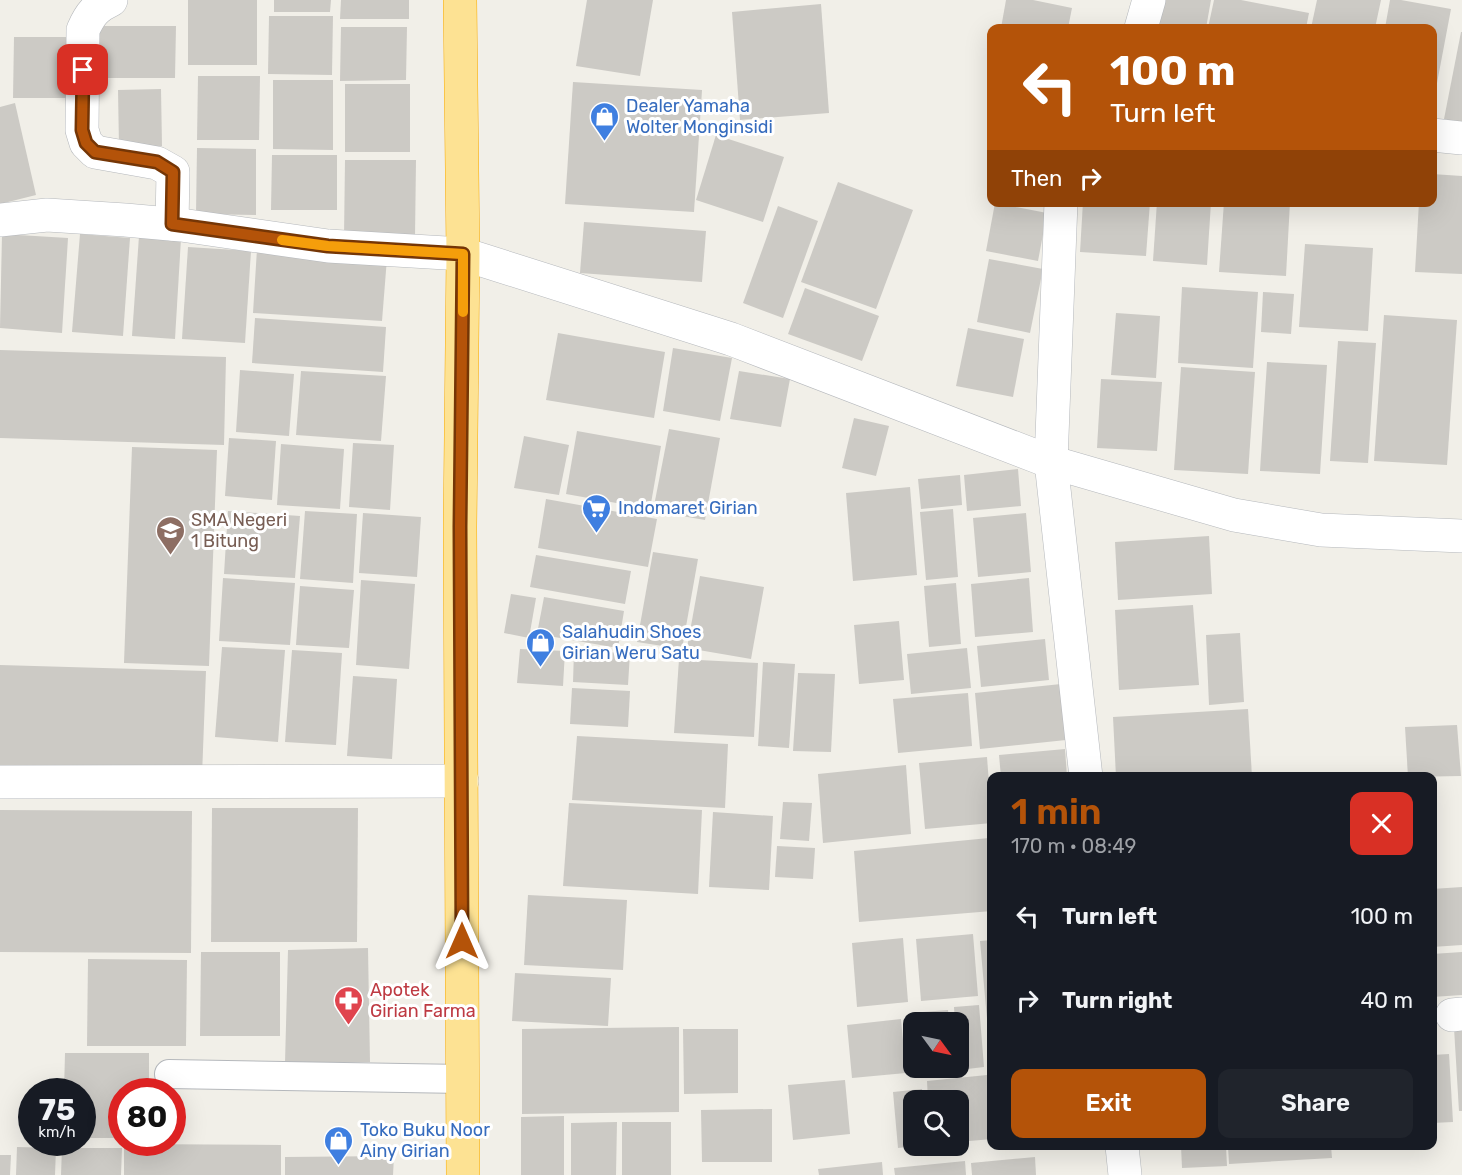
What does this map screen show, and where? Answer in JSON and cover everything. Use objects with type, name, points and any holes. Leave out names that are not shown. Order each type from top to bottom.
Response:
[{"type":"highway","points":[[460,0],[463,254],[460,527],[464,1175]]},
{"type":"street","points":[[111,0],[96,8],[89,16],[83,30],[82,130],[86,143],[95,152],[157,162],[173,172],[172,224]]},
{"type":"street","points":[[1142,24],[1149,0]]},
{"type":"street","points":[[1437,136],[1462,138]]},
{"type":"street","points":[[1061,207],[1051,462],[1085,772]]},
{"type":"street","points":[[0,220],[46,215],[172,224],[328,246],[463,254],[731,339],[1051,462],[1234,515],[1321,530],[1462,537]]},
{"type":"street","points":[[0,782],[462,781]]},
{"type":"street","points":[[1122,1150],[1125,1175]]},
{"type":"lane","points":[[169,1074],[463,1079]]},
{"type":"building","points":[[188,0],[257,0],[257,65],[188,65]]},
{"type":"building","points":[[274,0],[331,0],[330,12],[274,12]]},
{"type":"building","points":[[341,0],[409,0],[409,19],[340,19]]},
{"type":"building","points":[[587,0],[653,0],[640,76],[576,66]]},
{"type":"building","points":[[1006,0],[1033,0],[1072,8],[1069,24],[1002,24]]},
{"type":"building","points":[[1161,0],[1211,0],[1207,24],[1156,24]]},
{"type":"building","points":[[1214,0],[1241,0],[1309,13],[1307,24],[1209,24]]},
{"type":"building","points":[[1317,0],[1381,0],[1376,24],[1312,24]]},
{"type":"building","points":[[1390,0],[1451,9],[1437,83],[1437,24],[1386,24]]},
{"type":"building","points":[[821,4],[829,113],[740,120],[732,12]]},
{"type":"building","points":[[269,16],[333,16],[332,75],[268,74]]},
{"type":"building","points":[[89,26],[176,26],[175,78],[88,78]]},
{"type":"building","points":[[341,27],[407,27],[406,80],[340,81]]},
{"type":"building","points":[[1462,32],[1462,123],[1444,119]]},
{"type":"building","points":[[14,37],[68,37],[68,98],[13,98]]},
{"type":"building","points":[[198,76],[260,76],[259,140],[197,140]]},
{"type":"building","points":[[273,80],[333,80],[333,150],[273,149]]},
{"type":"building","points":[[573,82],[702,90],[694,212],[565,204]]},
{"type":"building","points":[[345,84],[410,84],[410,152],[345,152]]},
{"type":"building","points":[[161,89],[162,146],[119,147],[118,90]]},
{"type":"building","points":[[15,103],[36,195],[0,204],[0,107]]},
{"type":"building","points":[[716,135],[784,157],[763,222],[696,200]]},
{"type":"building","points":[[197,148],[256,149],[256,215],[196,214]]},
{"type":"building","points":[[272,155],[337,155],[337,210],[271,210]]},
{"type":"building","points":[[345,160],[416,160],[415,237],[344,237]]},
{"type":"building","points":[[1437,174],[1462,176],[1462,274],[1415,272],[1419,207],[1437,207]]},
{"type":"building","points":[[838,182],[913,210],[876,309],[801,282]]},
{"type":"building","points":[[778,206],[818,221],[783,318],[743,303]]},
{"type":"building","points":[[994,207],[1016,207],[1047,213],[1038,261],[986,251]]},
{"type":"building","points":[[1083,207],[1150,207],[1146,256],[1080,252]]},
{"type":"building","points":[[1157,207],[1211,207],[1207,265],[1153,261]]},
{"type":"building","points":[[1224,207],[1290,207],[1286,276],[1219,272]]},
{"type":"building","points":[[584,222],[706,231],[702,282],[580,273]]},
{"type":"building","points":[[2,234],[68,238],[62,333],[0,328]]},
{"type":"building","points":[[80,234],[130,238],[123,336],[72,332]]},
{"type":"building","points":[[139,236],[181,239],[175,339],[132,336]]},
{"type":"building","points":[[1305,244],[1373,248],[1368,331],[1299,327]]},
{"type":"building","points":[[188,247],[251,251],[245,343],[182,339]]},
{"type":"building","points":[[257,249],[387,258],[382,321],[253,313]]},
{"type":"building","points":[[989,259],[1043,269],[1030,333],[977,322]]},
{"type":"building","points":[[1182,287],[1258,292],[1253,368],[1178,363]]},
{"type":"building","points":[[805,288],[879,316],[862,361],[788,334]]},
{"type":"building","points":[[1263,292],[1294,294],[1291,334],[1261,332]]},
{"type":"building","points":[[1116,313],[1160,316],[1156,378],[1111,375]]},
{"type":"building","points":[[1384,315],[1457,320],[1447,465],[1374,461]]},
{"type":"building","points":[[255,318],[386,327],[383,372],[252,363]]},
{"type":"building","points":[[968,328],[1024,339],[1013,397],[956,386]]},
{"type":"building","points":[[558,333],[665,352],[654,418],[546,400]]},
{"type":"building","points":[[1338,341],[1376,343],[1368,463],[1330,461]]},
{"type":"building","points":[[673,348],[732,358],[720,421],[663,411]]},
{"type":"building","points":[[0,350],[226,357],[224,445],[0,438]]},
{"type":"building","points":[[1267,362],[1327,365],[1320,474],[1260,471]]},
{"type":"building","points":[[1181,367],[1255,372],[1248,474],[1174,470]]},
{"type":"building","points":[[240,370],[294,374],[289,436],[236,432]]},
{"type":"building","points":[[301,371],[386,376],[381,441],[296,435]]},
{"type":"building","points":[[739,371],[790,379],[781,427],[730,419]]},
{"type":"building","points":[[1101,379],[1162,382],[1157,451],[1097,448]]},
{"type":"building","points":[[854,418],[889,426],[876,476],[842,468]]},
{"type":"building","points":[[669,429],[720,438],[705,520],[653,511]]},
{"type":"building","points":[[577,431],[661,446],[650,509],[566,494]]},
{"type":"building","points":[[524,436],[569,445],[559,495],[514,488]]},
{"type":"building","points":[[229,438],[276,441],[272,500],[225,496]]},
{"type":"building","points":[[353,443],[394,445],[390,510],[349,507]]},
{"type":"building","points":[[281,444],[344,449],[340,509],[277,505]]},
{"type":"building","name":"SMA Negeri 1 Bitung","points":[[132,447],[217,450],[209,666],[124,663]]},
{"type":"building","points":[[1018,469],[1021,506],[967,511],[964,475]]},
{"type":"building","points":[[960,475],[962,505],[921,509],[918,479]]},
{"type":"building","points":[[910,487],[917,575],[853,581],[846,493]]},
{"type":"building","name":"Indomaret Girian","points":[[546,499],[657,519],[648,567],[538,548]]},
{"type":"building","points":[[953,509],[958,577],[926,580],[920,512]]},
{"type":"building","points":[[228,511],[300,516],[295,578],[224,574]]},
{"type":"building","points":[[305,511],[357,514],[353,583],[300,579]]},
{"type":"building","points":[[363,513],[421,517],[417,577],[359,573]]},
{"type":"building","points":[[1026,513],[1031,572],[978,577],[973,518]]},
{"type":"building","points":[[1209,536],[1212,594],[1118,600],[1115,542]]},
{"type":"building","points":[[653,552],[698,559],[682,649],[637,642]]},
{"type":"building","points":[[536,555],[631,571],[625,604],[530,587]]},
{"type":"building","points":[[700,576],[764,587],[751,659],[687,648]]},
{"type":"building","points":[[223,578],[295,583],[290,645],[219,641]]},
{"type":"building","points":[[1029,578],[1033,632],[975,637],[971,584]]},
{"type":"building","points":[[361,580],[415,584],[409,669],[356,665]]},
{"type":"building","points":[[956,583],[961,644],[929,647],[924,586]]},
{"type":"building","points":[[300,586],[354,590],[349,648],[296,645]]},
{"type":"building","points":[[511,594],[536,598],[529,638],[504,633]]},
{"type":"building","points":[[544,597],[624,611],[618,648],[537,634]]},
{"type":"building","points":[[1193,605],[1199,685],[1119,690],[1115,610]]},
{"type":"building","points":[[899,621],[904,680],[859,684],[854,625]]},
{"type":"building","points":[[1240,633],[1244,702],[1209,705],[1206,635]]},
{"type":"building","points":[[1045,639],[1049,680],[981,687],[977,646]]},
{"type":"building","points":[[222,647],[285,650],[278,742],[215,737]]},
{"type":"building","points":[[967,648],[971,688],[911,694],[907,654]]},
{"type":"building","name":"Salahudin Shoes Girian Weru Satu","points":[[520,649],[565,651],[563,686],[517,683]]},
{"type":"building","points":[[292,650],[342,653],[336,745],[285,742]]},
{"type":"building","points":[[574,651],[630,653],[628,685],[573,682]]},
{"type":"building","points":[[679,659],[758,663],[754,737],[674,733]]},
{"type":"building","points":[[763,662],[795,664],[789,748],[758,746]]},
{"type":"building","points":[[0,665],[206,671],[202,776],[0,770]]},
{"type":"building","points":[[798,673],[835,674],[831,752],[793,751]]},
{"type":"building","points":[[353,676],[397,679],[392,759],[347,756]]},
{"type":"building","points":[[1061,684],[1066,740],[980,749],[975,693]]},
{"type":"building","points":[[572,688],[630,691],[628,727],[570,724]]},
{"type":"building","points":[[968,693],[972,746],[898,753],[893,699]]},
{"type":"building","points":[[1248,709],[1252,772],[1116,772],[1113,717]]},
{"type":"building","points":[[1457,725],[1461,776],[1437,776],[1437,772],[1408,772],[1405,727]]},
{"type":"building","points":[[577,736],[728,744],[725,808],[572,800]]},
{"type":"building","points":[[1065,749],[1067,772],[1001,772],[999,755]]},
{"type":"building","points":[[987,757],[987,823],[925,829],[919,763]]},
{"type":"building","points":[[906,765],[911,834],[823,843],[818,774]]},
{"type":"building","points":[[783,802],[812,803],[809,841],[780,839]]},
{"type":"building","points":[[569,803],[702,810],[698,894],[563,886]]},
{"type":"building","points":[[212,808],[358,808],[357,942],[211,942]]},
{"type":"building","points":[[0,810],[192,811],[191,953],[0,952]]},
{"type":"building","points":[[713,812],[773,816],[769,890],[709,887]]},
{"type":"building","points":[[987,838],[987,911],[859,922],[854,851]]},
{"type":"building","points":[[777,846],[815,848],[813,879],[775,877]]},
{"type":"building","points":[[1462,887],[1462,945],[1437,947],[1437,889]]},
{"type":"building","points":[[528,895],[627,900],[623,970],[524,965]]},
{"type":"building","points":[[973,934],[978,996],[921,1001],[916,939]]},
{"type":"building","points":[[903,938],[908,1002],[857,1007],[852,943]]},
{"type":"building","points":[[987,940],[987,1019],[980,941]]},
{"type":"building","points":[[368,948],[370,1062],[285,1063],[288,950]]},
{"type":"building","points":[[201,952],[280,952],[280,1036],[200,1036]]},
{"type":"building","points":[[1462,952],[1462,995],[1437,997],[1437,954]]},
{"type":"building","points":[[88,959],[187,960],[186,1046],[87,1046]]},
{"type":"building","points":[[515,973],[611,978],[608,1026],[512,1021]]},
{"type":"building","points":[[979,1005],[984,1067],[969,1069],[969,1012],[954,1012],[954,1007]]},
{"type":"building","points":[[948,1010],[948,1012],[923,1012]]},
{"type":"building","points":[[901,1019],[903,1073],[852,1078],[847,1025]]},
{"type":"building","points":[[679,1027],[679,1112],[522,1114],[522,1029]]},
{"type":"building","points":[[1454,1028],[1462,1028],[1462,1111],[1459,1111]]},
{"type":"building","points":[[683,1029],[738,1029],[738,1093],[684,1094]]},
{"type":"building","points":[[65,1053],[149,1053],[149,1078],[108,1078],[108,1138],[96,1138],[96,1078],[64,1078]]},
{"type":"building","points":[[1449,1054],[1453,1122],[1437,1123],[1437,1055]]},
{"type":"building","points":[[987,1075],[987,1139],[969,1141],[969,1090],[927,1090],[927,1081]]},
{"type":"building","points":[[845,1080],[850,1134],[793,1140],[788,1085]]},
{"type":"building","points":[[903,1091],[903,1147],[898,1148],[893,1092]]},
{"type":"building","points":[[772,1109],[772,1162],[702,1162],[701,1110]]},
{"type":"building","points":[[564,1116],[564,1175],[521,1175],[521,1117]]},
{"type":"building","points":[[617,1122],[616,1175],[571,1175],[571,1123]]},
{"type":"building","points":[[622,1122],[671,1122],[671,1175],[622,1175]]},
{"type":"building","points":[[186,1144],[281,1145],[281,1175],[124,1175],[124,1156],[186,1156]]},
{"type":"building","points":[[17,1147],[18,1156],[56,1156],[55,1175],[16,1175]]},
{"type":"building","points":[[96,1148],[108,1148],[108,1156],[122,1156],[121,1175],[61,1175],[62,1156],[96,1156]]},
{"type":"building","points":[[1181,1150],[1226,1150],[1227,1166],[1182,1168]]},
{"type":"building","points":[[1228,1150],[1331,1150],[1332,1158],[1229,1164]]},
{"type":"building","points":[[0,1155],[11,1155],[10,1175],[0,1175]]},
{"type":"building","name":"Toko Buku Noor Ainy Girian","points":[[394,1156],[393,1175],[285,1175],[285,1157]]},
{"type":"building","points":[[1035,1157],[1036,1175],[972,1175],[971,1163]]},
{"type":"building","points":[[965,1161],[966,1175],[895,1175],[894,1168]]},
{"type":"building","points":[[882,1162],[883,1175],[819,1175],[818,1169]]},
{"type":"slow traffic","points":[[282,240],[328,246],[463,254],[463,312]]},
{"type":"place","name":"Dealer Yamaha Wolter Monginsidi","points":[[605,142]]},
{"type":"place","name":"Indomaret Girian","points":[[597,534]]},
{"type":"place","name":"SMA Negeri 1 Bitung","points":[[170,556]]},
{"type":"place","name":"Salahudin Shoes Girian Weru Satu","points":[[541,668]]},
{"type":"place","name":"Apotek Girian Farma","points":[[349,1026]]},
{"type":"place","name":"Toko Buku Noor Ainy Girian","points":[[339,1166]]},
{"type":"route","points":[[83,70],[82,130],[86,143],[95,152],[157,162],[173,172],[175,178],[172,224],[328,246],[463,254],[460,527],[462,941]]}]
